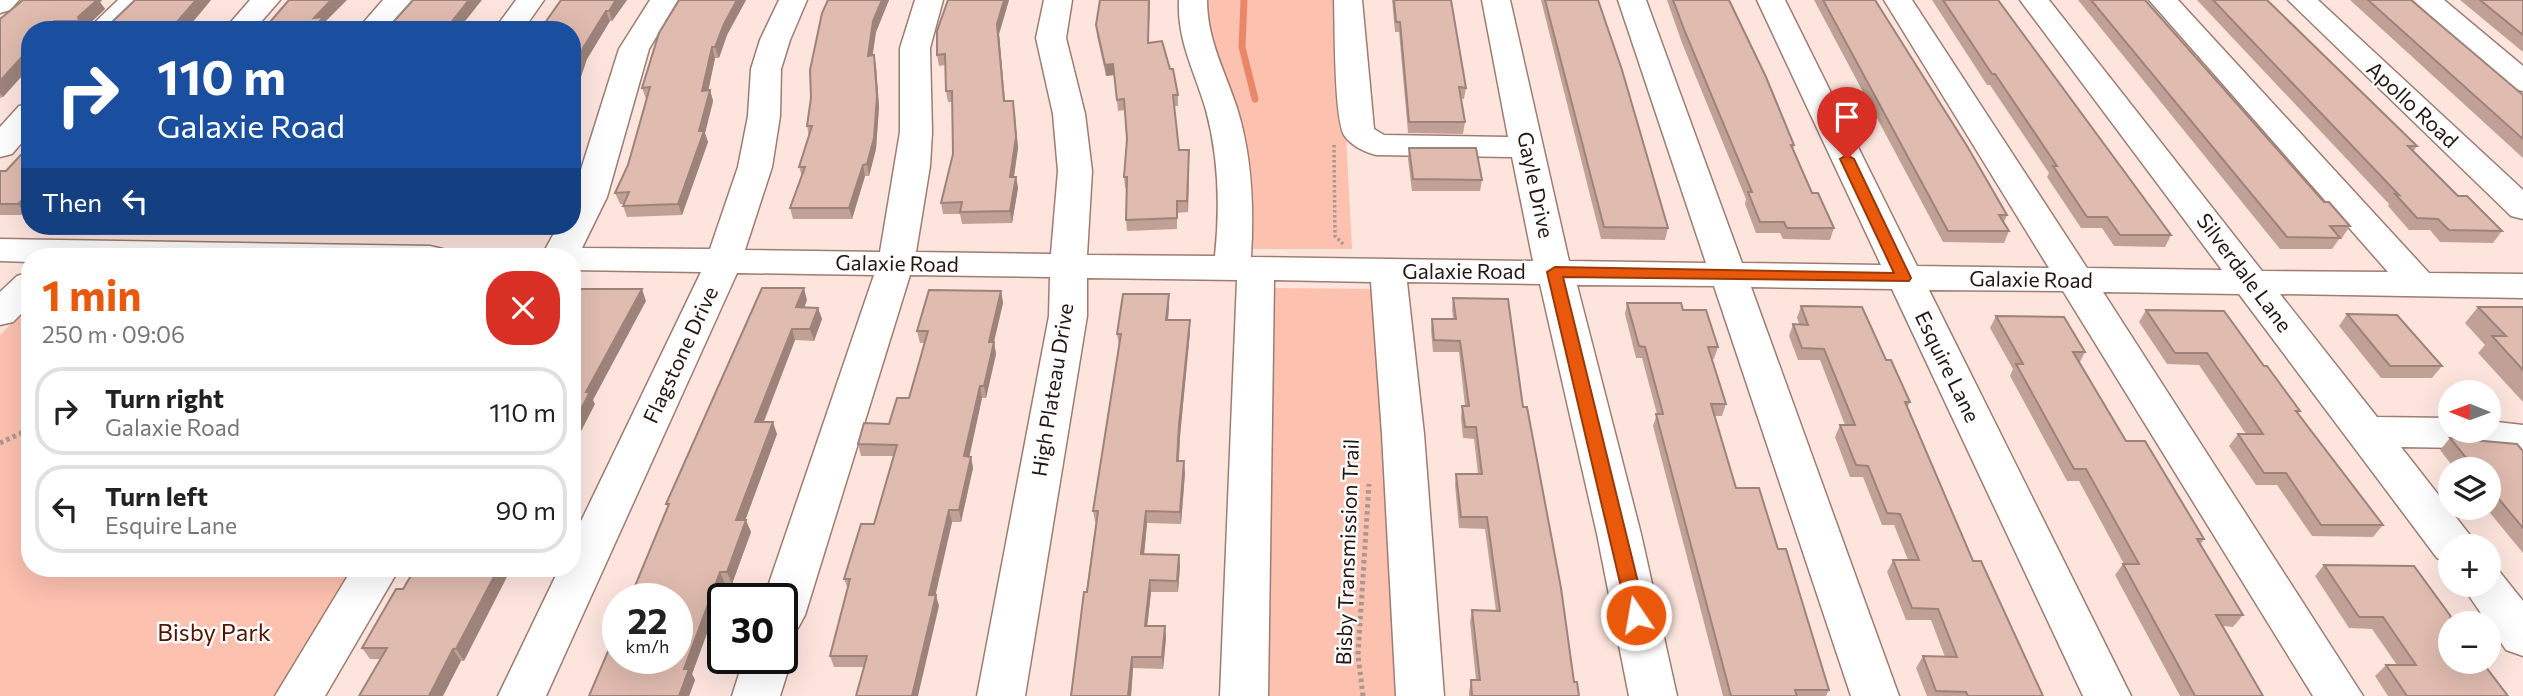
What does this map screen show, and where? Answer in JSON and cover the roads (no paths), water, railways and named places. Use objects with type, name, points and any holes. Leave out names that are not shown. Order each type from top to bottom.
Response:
[{"type":"street","points":[[0,4],[5,0]]},
{"type":"street","points":[[111,21],[135,0]]},
{"type":"street","points":[[246,21],[266,0]]},
{"type":"street","points":[[379,21],[399,0]]},
{"type":"street","points":[[515,21],[530,0]]},
{"type":"street","points":[[581,214],[590,197],[634,49],[664,0]]},
{"type":"street","name":"Flagstone Drive","points":[[581,569],[724,261],[755,167],[764,116],[766,69],[775,40],[793,0]]},
{"type":"street","points":[[792,583],[895,263],[913,166],[916,131],[915,48],[929,0]]},
{"type":"street","name":"High Plateau Drive","points":[[1001,696],[1068,316],[1075,171],[1069,114],[1051,38],[1058,0]]},
{"type":"street","points":[[1193,0],[1192,27],[1222,110],[1234,175],[1244,269],[1244,696]]},
{"type":"street","points":[[1348,0],[1355,118],[1359,133],[1376,145],[1527,147]]},
{"type":"street","name":"Gayle Drive","points":[[1496,0],[1555,272],[1619,534],[1653,696]]},
{"type":"street","points":[[1632,0],[1875,696]]},
{"type":"street","name":"Esquire Lane","points":[[1771,0],[2107,696]]},
{"type":"street","points":[[1898,0],[2339,696]]},
{"type":"street","name":"Silverdale Lane","points":[[2034,0],[2444,534]]},
{"type":"street","points":[[2163,0],[2420,285]]},
{"type":"street","name":"Apollo Road","points":[[2302,0],[2516,196]]},
{"type":"street","points":[[2427,0],[2523,82]]},
{"type":"street","points":[[0,148],[21,124]]},
{"type":"street","points":[[23,248],[189,238],[285,248]]},
{"type":"street","points":[[0,250],[21,248]]},
{"type":"street","name":"Galaxie Road","points":[[581,259],[2523,286]]},
{"type":"street","points":[[1388,271],[1403,434],[1420,696]]},
{"type":"street","points":[[0,313],[21,293]]},
{"type":"street","points":[[2365,432],[2465,433],[2523,440]]},
{"type":"street","points":[[299,696],[371,577]]},
{"type":"street","name":"Flagstone Drive","points":[[522,696],[577,577]]},
{"type":"street","points":[[2493,597],[2523,636]]},
{"type":"street","points":[[756,696],[763,674]]},
{"type":"waterway","points":[[1244,0],[1242,47],[1255,99]]},
{"type":"park label","name":"Bisby Park","points":[[214,633]]}]
